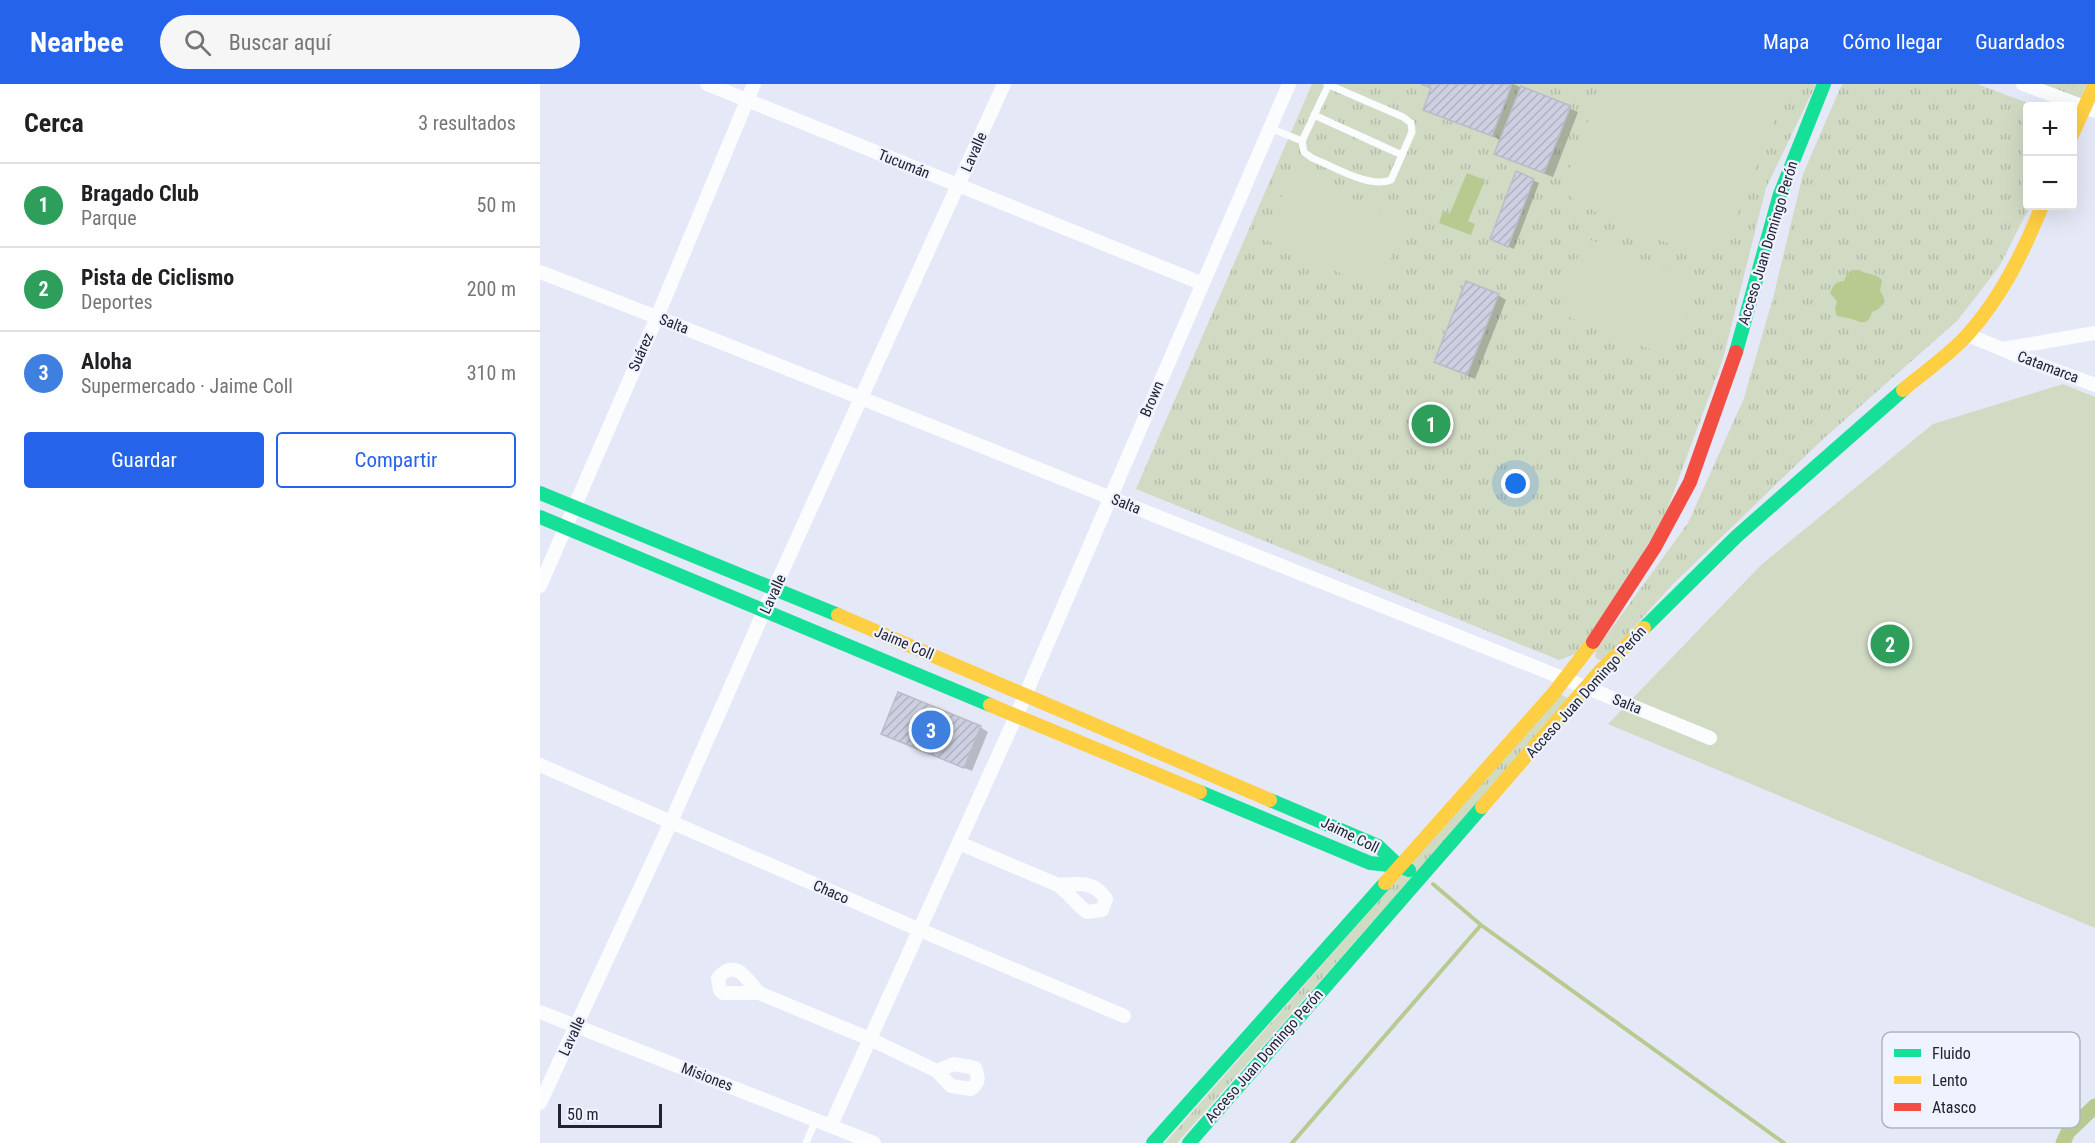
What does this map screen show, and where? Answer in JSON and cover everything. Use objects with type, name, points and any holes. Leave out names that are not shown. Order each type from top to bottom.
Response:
[{"type":"main road","name":"Acceso Juan Domingo Perón","points":[[1153,1143],[1566,678],[1583,657],[1655,548],[1690,482],[1733,363],[1779,194],[1824,84]]},
{"type":"main road","points":[[2077,129],[2090,109],[2095,84]]},
{"type":"main road","name":"Acceso Juan Domingo Perón","points":[[1188,1143],[1600,671],[1737,536],[1864,423],[1968,335],[1994,302],[2029,238],[2040,210]]},
{"type":"main road","name":"Jaime Coll","points":[[540,493],[776,589],[1378,846],[1399,866]]},
{"type":"main road","name":"Jaime Coll","points":[[540,517],[1370,863],[1399,866]]},
{"type":"main road","points":[[1399,866],[1421,876]]},
{"type":"street","name":"Tucumán","points":[[707,84],[1201,283]]},
{"type":"street","name":"Suárez","points":[[540,586],[657,317],[754,84]]},
{"type":"street","name":"Lavalle","points":[[540,1103],[671,822],[765,609],[1005,84]]},
{"type":"street","name":"Brown","points":[[831,1125],[1017,714],[1201,283],[1289,84]]},
{"type":"street","points":[[2023,84],[2090,109]]},
{"type":"street","name":"Salta","points":[[540,273],[863,397],[1566,678],[1710,738]]},
{"type":"street","points":[[2002,349],[2095,333]]},
{"type":"street","name":"Catamarca","points":[[1968,335],[2034,363],[2095,385]]},
{"type":"street","name":"Chaco","points":[[540,765],[1124,1016]]},
{"type":"street","points":[[959,843],[1058,885]]},
{"type":"street","points":[[759,993],[937,1071]]},
{"type":"street","name":"Misiones","points":[[540,1012],[874,1143]]},
{"type":"lane","points":[[1328,85],[1403,117],[1411,123],[1412,132],[1391,180],[1372,183],[1312,158],[1304,152],[1302,141],[1314,115],[1328,85]]},
{"type":"lane","points":[[1314,115],[1402,155]]},
{"type":"lane","points":[[1270,128],[1302,141]]},
{"type":"lane","points":[[806,1143],[816,1119]]},
{"type":"path","points":[[2067,84],[2075,85]]},
{"type":"green space","points":[[1312,84],[1816,84],[1766,188],[1723,359],[1663,521],[1578,653],[1559,660],[1136,489]]},
{"type":"green space","points":[[1602,84],[1789,84],[1723,252],[1676,246],[1612,222],[1561,191]]},
{"type":"green space","points":[[1842,84],[1977,84],[2025,102],[2023,102],[2023,210],[2028,210],[1999,267],[1957,321],[1823,439],[1672,585],[1605,659],[1599,660],[1595,657],[1596,650],[1688,523],[1744,398],[1773,298],[1803,174]]},
{"type":"green space","points":[[2042,84],[2087,84],[2080,101]]},
{"type":"green space","points":[[1292,172],[1406,222],[1377,289],[1263,239]]},
{"type":"green space","points":[[1585,238],[1700,283],[1670,357],[1556,312]]},
{"type":"green space","points":[[2063,384],[2095,397],[2095,928],[1608,724],[1761,565],[1933,424]]},
{"type":"green space","points":[[1561,694],[1569,699],[1177,1143],[1165,1143]]},
{"type":"shaded area","points":[[1467,173],[1485,180],[1468,221],[1475,224],[1471,235],[1439,223],[1443,211],[1450,213]]},
{"type":"shaded area","points":[[1852,270],[1877,276],[1882,280],[1880,291],[1884,298],[1883,304],[1872,312],[1865,322],[1837,316],[1835,309],[1837,301],[1830,293],[1835,284],[1844,281]]},
{"type":"building","points":[[1421,84],[1512,84],[1492,136],[1423,110],[1431,88]]},
{"type":"building","points":[[1521,86],[1571,106],[1544,173],[1494,154]]},
{"type":"building","points":[[1516,171],[1534,179],[1508,247],[1490,239]]},
{"type":"building","points":[[1466,281],[1499,294],[1467,375],[1434,362]]},
{"type":"building","points":[[898,692],[981,726],[964,768],[881,734]]},
{"type":"waterway","points":[[1433,884],[1481,925],[1784,1143]]},
{"type":"waterway","points":[[1292,1143],[1481,925]]},
{"type":"waterway","points":[[2080,1120],[2095,1106]]},
{"type":"waterway","points":[[2063,1143],[2072,1128]]},
{"type":"traffic: fast","points":[[1736,352],[1780,194],[1824,84]]},
{"type":"traffic: fast","points":[[1644,628],[1737,536],[1903,390]]},
{"type":"traffic: fast","points":[[540,493],[838,615]]},
{"type":"traffic: fast","points":[[540,517],[990,705]]},
{"type":"traffic: fast","points":[[1200,792],[1370,863],[1399,866],[1409,870]]},
{"type":"traffic: fast","points":[[1270,800],[1378,846],[1399,866]]},
{"type":"traffic: fast","points":[[1189,1143],[1482,807]]},
{"type":"traffic: fast","points":[[1153,1143],[1385,883]]},
{"type":"traffic: slow","points":[[2077,124],[2095,84]]},
{"type":"traffic: slow","points":[[1903,390],[1954,348],[1981,319],[2011,272],[2040,210]]},
{"type":"traffic: slow","points":[[838,615],[1270,800]]},
{"type":"traffic: slow","points":[[1482,807],[1600,671],[1644,628]]},
{"type":"traffic: slow","points":[[1385,883],[1553,694],[1593,642]]},
{"type":"traffic: slow","points":[[990,705],[1200,792]]},
{"type":"traffic: jam","points":[[1593,642],[1655,547],[1690,482],[1736,352]]},
{"type":"place","name":"Bragado Club","points":[[1431,424]]},
{"type":"place","name":"Pista de Ciclismo","points":[[1890,644]]},
{"type":"place","name":"Aloha","points":[[931,730]]}]
